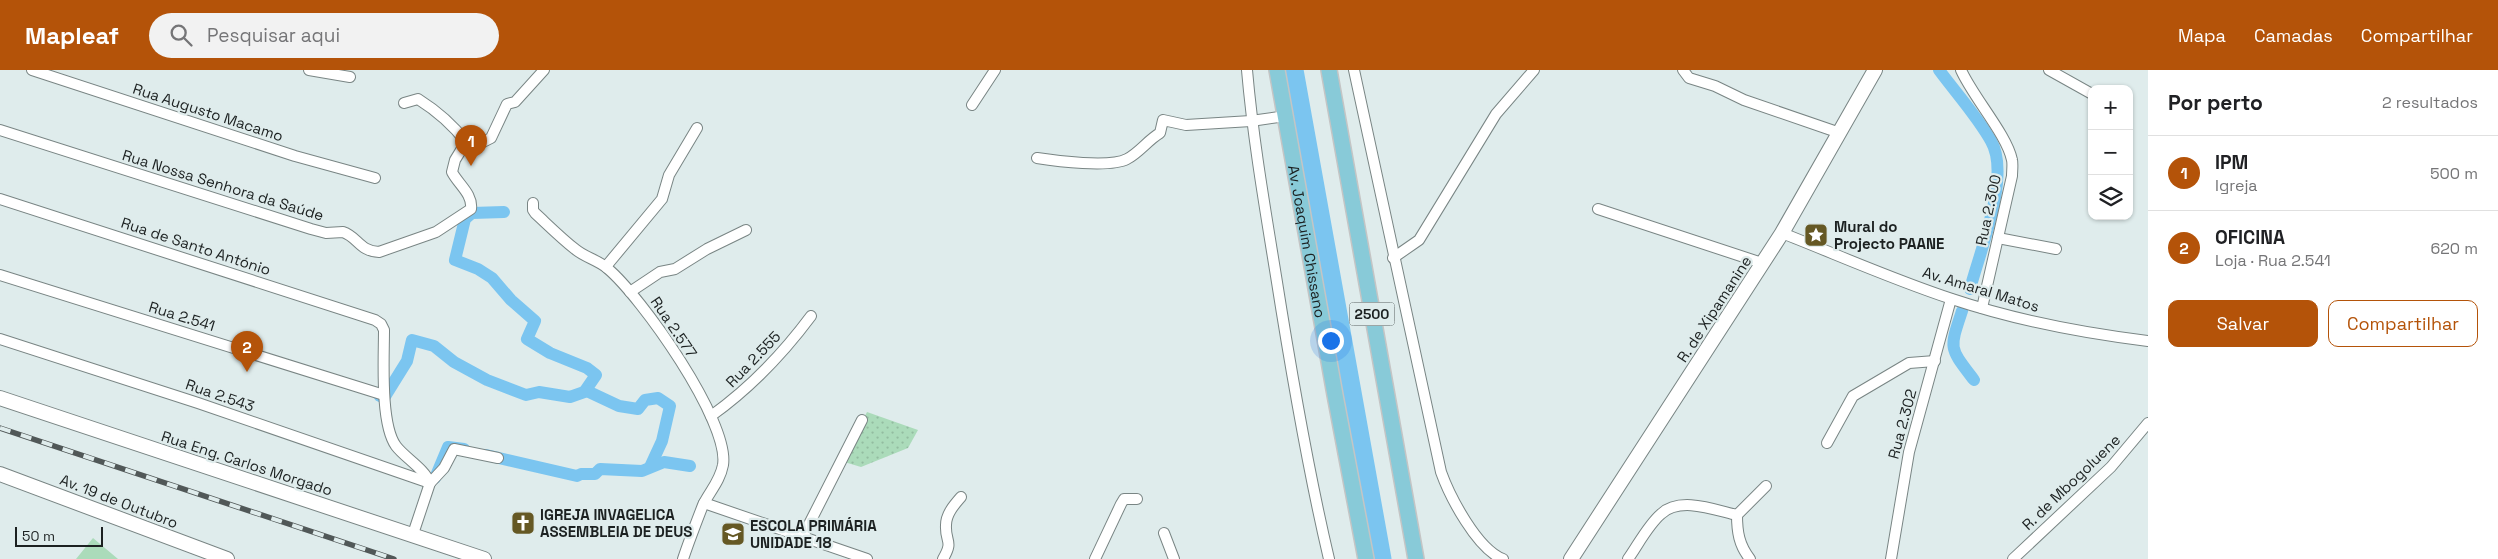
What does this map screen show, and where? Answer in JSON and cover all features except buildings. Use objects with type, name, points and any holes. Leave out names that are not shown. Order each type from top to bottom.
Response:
[{"type":"main road","name":"Av. Joaquim Chissano","points":[[1277,70],[1334,395],[1366,559]]},
{"type":"main road","name":"2500","points":[[1329,70],[1416,559]]},
{"type":"street","name":"Rua Augusto Macamo","points":[[32,70],[295,156],[375,178]]},
{"type":"street","points":[[308,70],[350,78]]},
{"type":"street","points":[[404,103],[418,100],[444,117],[466,142],[479,144],[491,138],[507,104],[515,102],[544,70]]},
{"type":"street","points":[[972,105],[995,70]]},
{"type":"street","points":[[1247,70],[1251,121],[1310,480],[1329,559]]},
{"type":"street","points":[[1354,70],[1393,258],[1441,472],[1450,492],[1482,544],[1502,559]]},
{"type":"street","points":[[1393,258],[1418,240],[1496,114],[1534,70]]},
{"type":"street","points":[[1683,70],[1689,78],[1714,86],[1744,100],[1837,132]]},
{"type":"street","name":"R. de Xipamanine","points":[[1571,559],[1782,233],[1837,132],[1875,70]]},
{"type":"street","name":"Rua 2.300","points":[[1961,70],[1968,85],[2006,143],[2012,160],[2012,176],[1982,308]]},
{"type":"street","points":[[2048,70],[2088,92]]},
{"type":"street","points":[[1037,158],[1067,162],[1121,162],[1132,156],[1148,140],[1160,133],[1163,120],[1186,125],[1251,121],[1286,116]]},
{"type":"street","points":[[607,268],[608,264],[662,199],[669,175],[696,128]]},
{"type":"street","name":"Rua Nossa Senhora da Saúde","points":[[0,130],[326,234],[343,232],[360,246],[379,252],[416,240],[459,218],[470,209],[472,203],[452,172],[455,160],[466,142]]},
{"type":"street","name":"Rua de Santo António","points":[[0,199],[375,320],[381,324],[384,330],[384,395]]},
{"type":"street","name":"Rua 2.577","points":[[533,203],[533,210],[566,242],[607,268],[630,292],[665,336],[711,416],[723,449],[724,463],[718,481],[704,503],[683,559]]},
{"type":"street","points":[[1598,209],[1762,263]]},
{"type":"street","points":[[630,292],[660,272],[675,270],[707,249],[746,230]]},
{"type":"street","name":"Av. Amaral Matos","points":[[1782,233],[1951,299],[2098,335],[2148,341]]},
{"type":"street","points":[[1998,238],[2056,249]]},
{"type":"street","name":"Rua 2.541","points":[[0,275],[384,395]]},
{"type":"street","name":"Rua 2.302","points":[[1891,559],[1909,452],[1951,299]]},
{"type":"street","name":"Rua 2.555","points":[[711,416],[736,398],[770,367],[811,316]]},
{"type":"street","name":"Rua 2.543","points":[[0,339],[198,403],[430,483]]},
{"type":"street","points":[[1827,443],[1853,396],[1909,363],[1934,361]]},
{"type":"street","points":[[384,395],[391,436],[396,446],[426,476],[430,483]]},
{"type":"street","name":"Rua Eng. Carlos Morgado","points":[[0,398],[484,559]]},
{"type":"street","points":[[803,536],[862,420]]},
{"type":"street","name":"R. de Mbogoluene","points":[[2013,559],[2111,467],[2148,423]]},
{"type":"street","points":[[413,534],[430,483],[444,468],[454,449],[498,458]]},
{"type":"street","name":"Av. 19 de Outubro","points":[[0,474],[227,559]]},
{"type":"street","points":[[1750,559],[1743,550],[1737,534],[1737,514],[1766,486]]},
{"type":"street","points":[[942,559],[950,545],[946,523],[953,506],[961,497]]},
{"type":"street","points":[[1095,559],[1120,504],[1124,499],[1136,499]]},
{"type":"street","points":[[704,503],[867,559]]},
{"type":"street","points":[[1628,559],[1661,513],[1675,507],[1691,505],[1737,514]]},
{"type":"street","points":[[1164,534],[1174,559]]},
{"type":"green space","points":[[867,412],[918,430],[908,448],[861,467],[841,461]]},
{"type":"green space","points":[[93,538],[118,559],[76,559]]},
{"type":"waterway","points":[[1293,70],[1381,559]]},
{"type":"waterway","points":[[1939,70],[1991,141],[1996,156],[1998,173],[1992,214],[1970,289]]},
{"type":"waterway","points":[[504,212],[472,213],[465,219],[455,260],[478,269],[492,278],[511,300],[535,321],[527,339],[550,353],[587,368],[596,375],[585,391]]},
{"type":"waterway","points":[[1962,311],[1953,341],[1954,348],[1960,361],[1974,380]]},
{"type":"waterway","points":[[381,392],[380,396],[384,398],[407,361],[412,340],[434,346],[454,362],[487,380],[526,395],[539,392],[570,397],[587,391],[619,406],[638,409],[645,400],[658,398],[670,406],[662,441],[650,467]]},
{"type":"waterway","points":[[435,478],[448,447],[464,449]]},
{"type":"waterway","points":[[486,455],[577,476],[581,474],[595,474],[600,469],[642,471],[664,462],[690,466]]},
{"type":"railway","points":[[0,428],[394,559]]},
{"type":"place","name":"IPM","points":[[471,166]]},
{"type":"place","name":"Mural do Projecto PAANE","points":[[1816,235]]},
{"type":"place","name":"OFICINA","points":[[247,372]]},
{"type":"place","name":"IGREJA INVAGELICA ASSEMBLEIA DE DEUS","points":[[523,523]]},
{"type":"place","name":"ESCOLA PRIMÁRIA UNIDADE 18","points":[[733,534]]}]
